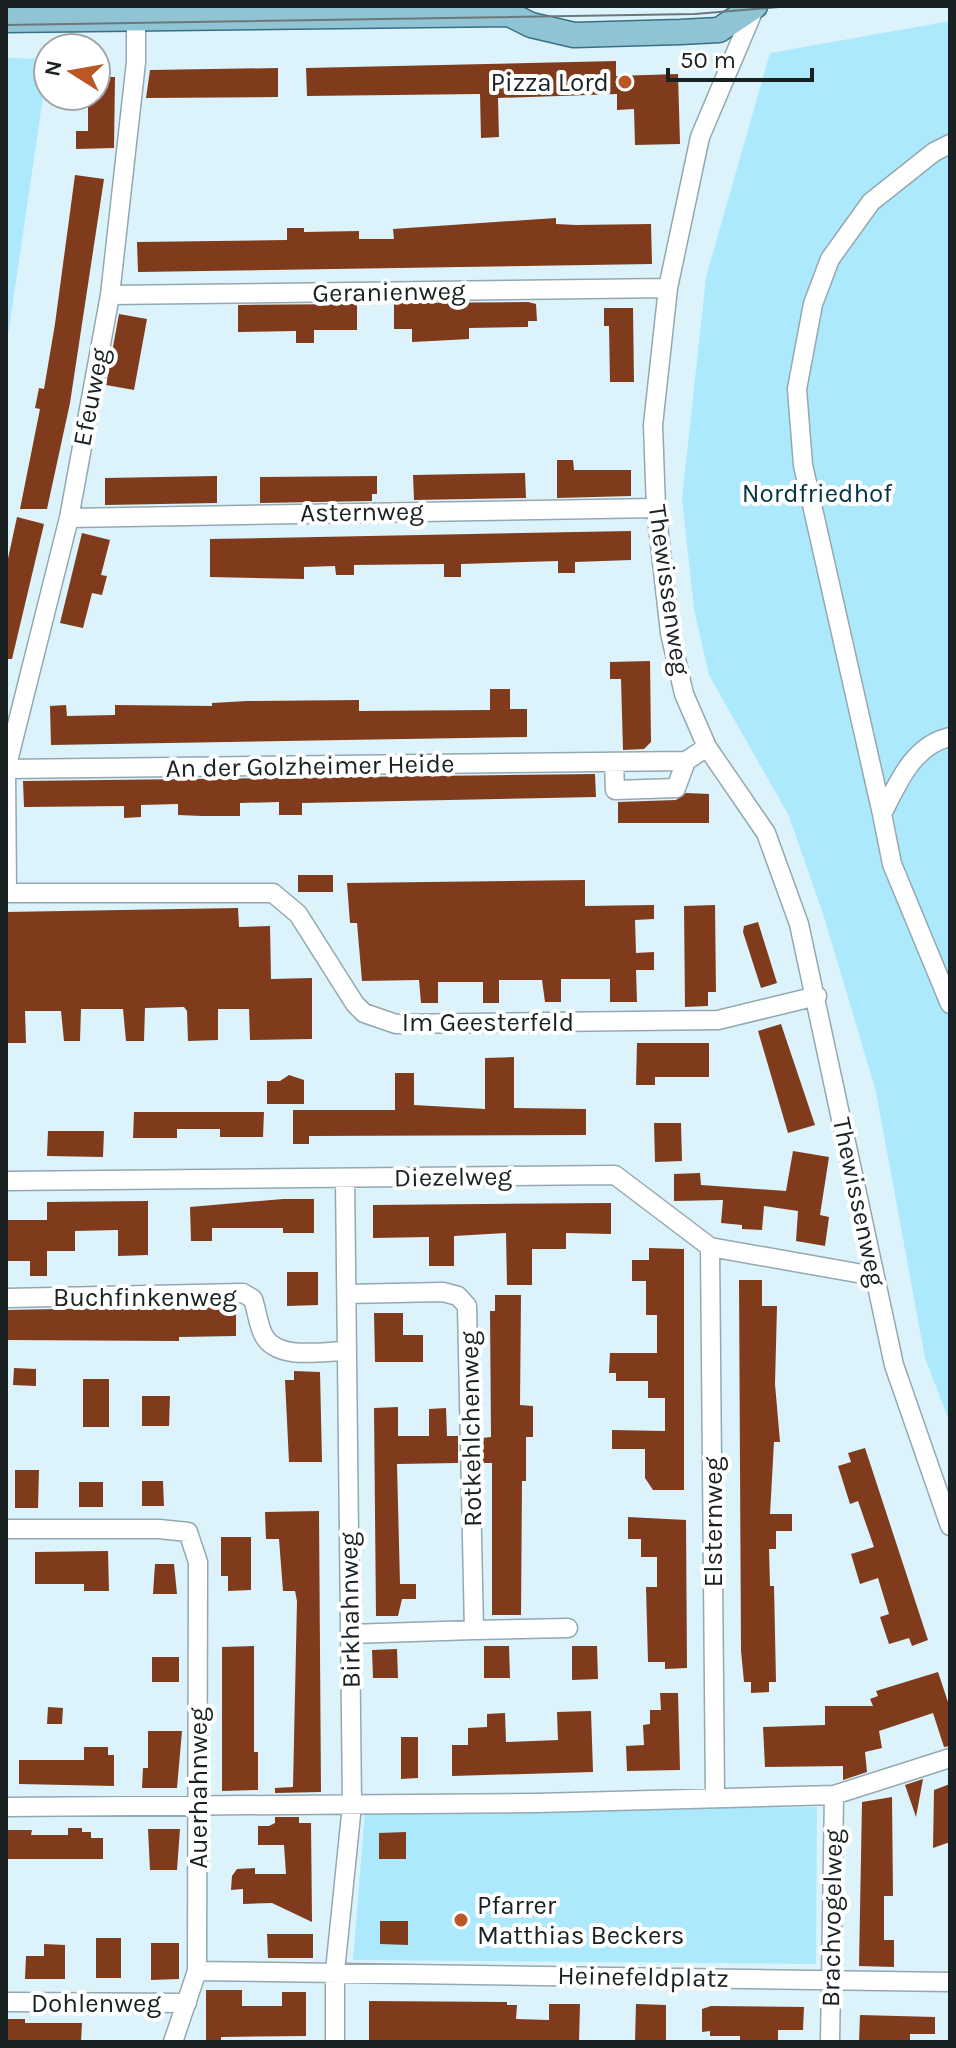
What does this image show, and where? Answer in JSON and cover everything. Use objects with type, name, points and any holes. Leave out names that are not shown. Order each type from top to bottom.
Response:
[{"type":"main road","points":[[6,20],[136,19],[215,12],[515,10],[531,25],[574,35],[719,30],[755,6]]},
{"type":"street","name":"Thewissenweg","points":[[755,6],[700,137],[668,288],[653,425],[656,508],[670,633],[684,694],[707,747],[766,833],[799,924],[817,996],[894,1365],[950,1526]]},
{"type":"street","name":"Efeuweg","points":[[6,769],[69,518],[110,295],[136,62],[136,19]]},
{"type":"street","points":[[950,144],[934,152],[871,202],[830,259],[813,304],[797,389],[803,465],[892,864],[950,1004]]},
{"type":"street","name":"Geranienweg","points":[[110,295],[668,288]]},
{"type":"street","name":"Asternweg","points":[[69,518],[656,508]]},
{"type":"street","points":[[882,814],[906,767],[935,740],[950,737]]},
{"type":"street","points":[[614,762],[615,790],[676,788],[686,761],[707,747]]},
{"type":"street","name":"An der Golzheimer Heide","points":[[6,769],[686,761]]},
{"type":"street","name":"Im Geesterfeld","points":[[6,769],[7,893],[262,891],[282,897],[298,914],[355,1004],[364,1013],[396,1024],[718,1020],[817,996]]},
{"type":"street","name":"Diezelweg","points":[[6,1181],[615,1175],[710,1247],[874,1276]]},
{"type":"street","name":"Birkhahnweg","points":[[335,2042],[335,1971],[352,1805],[345,1178]]},
{"type":"street","name":"Elsternweg","points":[[710,1247],[715,1796]]},
{"type":"street","name":"Rotkehlchenweg","points":[[347,1294],[443,1292],[458,1296],[467,1306],[474,1630]]},
{"type":"street","name":"Buchfinkenweg","points":[[6,1298],[243,1293],[253,1299],[263,1334],[270,1344],[282,1351],[347,1351]]},
{"type":"street","name":"Auerhahnweg","points":[[6,1529],[159,1529],[188,1532],[198,1562],[197,1971],[173,2042]]},
{"type":"street","points":[[350,1634],[568,1628]]},
{"type":"street","points":[[6,1807],[352,1805],[834,1795],[950,1758]]},
{"type":"street","name":"Brachvogelweg","points":[[830,2042],[834,1795]]},
{"type":"street","points":[[197,1971],[335,1971]]},
{"type":"street","name":"Heinefeldplatz","points":[[335,1971],[950,1982]]},
{"type":"street","name":"Dohlenweg","points":[[6,2002],[187,2003]]},
{"type":"green space","name":"Nordfriedhof","points":[[950,21],[950,1423],[925,1358],[876,1092],[825,920],[789,816],[709,675],[694,609],[682,499],[706,277],[770,53]]},
{"type":"green space","points":[[6,58],[32,59],[32,112],[41,112],[6,349]]},
{"type":"green space","points":[[817,1807],[816,1964],[353,1960],[365,1812]]},
{"type":"building","points":[[616,61],[616,76],[678,74],[680,144],[635,145],[634,109],[617,110],[617,94],[498,98],[499,137],[481,138],[480,94],[307,96],[306,68]]},
{"type":"building","points":[[278,68],[278,97],[146,98],[150,70]]},
{"type":"building","points":[[112,77],[115,77],[114,148],[76,149],[76,131],[88,131],[88,112],[112,112]]},
{"type":"building","points":[[75,175],[104,179],[70,403],[47,509],[20,509],[40,409],[35,408],[39,388],[44,389],[55,324]]},
{"type":"building","points":[[556,218],[556,224],[651,224],[652,264],[138,272],[137,242],[287,240],[287,228],[304,228],[304,232],[359,231],[359,239],[394,239],[393,229]]},
{"type":"building","points":[[394,303],[536,304],[537,321],[528,321],[528,327],[469,328],[469,339],[412,342],[412,329],[394,329]]},
{"type":"building","points":[[357,304],[357,330],[314,330],[314,343],[296,343],[296,331],[238,332],[238,305]]},
{"type":"building","points":[[604,308],[633,308],[634,382],[610,382],[609,326],[604,326]]},
{"type":"building","points":[[119,314],[147,319],[134,390],[106,385]]},
{"type":"building","points":[[557,460],[573,460],[574,470],[631,470],[631,496],[557,498]]},
{"type":"building","points":[[525,473],[526,498],[414,500],[413,475]]},
{"type":"building","points":[[217,476],[217,503],[105,505],[105,478]]},
{"type":"building","points":[[377,476],[377,494],[372,494],[372,501],[260,503],[260,477]]},
{"type":"building","points":[[17,517],[44,524],[12,659],[6,659],[6,568]]},
{"type":"building","points":[[631,531],[631,560],[575,562],[575,573],[558,573],[558,561],[461,564],[461,577],[444,577],[444,564],[354,565],[354,575],[336,575],[335,566],[304,567],[304,579],[210,577],[210,539]]},
{"type":"building","points":[[82,533],[110,540],[101,575],[107,576],[102,595],[92,593],[83,628],[60,623]]},
{"type":"building","points":[[650,661],[651,742],[644,749],[623,750],[621,679],[610,679],[610,662]]},
{"type":"building","points":[[490,689],[510,689],[510,709],[527,709],[527,737],[51,745],[50,706],[66,705],[67,716],[115,715],[115,705],[212,706],[212,703],[247,701],[359,700],[359,711],[490,710]]},
{"type":"building","points":[[595,774],[596,797],[302,803],[302,815],[279,815],[279,802],[240,803],[240,816],[178,815],[178,804],[141,805],[141,817],[124,818],[124,806],[24,807],[23,781]]},
{"type":"building","points":[[686,793],[709,794],[709,823],[618,823],[618,802],[676,800]]},
{"type":"building","points":[[298,875],[333,875],[333,892],[298,892]]},
{"type":"building","points":[[585,880],[585,906],[654,905],[654,919],[635,920],[636,953],[654,952],[654,970],[636,970],[637,1002],[610,1002],[610,979],[561,979],[561,1002],[545,1002],[542,980],[499,980],[499,1003],[483,1003],[483,982],[438,982],[438,1003],[421,1003],[419,980],[362,981],[357,923],[350,923],[347,883]]},
{"type":"building","points":[[715,905],[716,992],[708,992],[708,1006],[685,1007],[684,906]]},
{"type":"building","points":[[238,908],[239,927],[270,926],[271,979],[312,978],[312,1039],[250,1040],[249,1009],[218,1009],[218,1040],[188,1041],[187,1011],[184,1007],[145,1008],[144,1041],[126,1041],[123,1009],[81,1009],[80,1041],[64,1041],[61,1011],[25,1011],[26,1043],[6,1043],[6,912]]},
{"type":"building","points":[[758,922],[777,983],[761,988],[743,932],[744,926]]},
{"type":"building","points":[[781,1024],[815,1125],[788,1133],[758,1031]]},
{"type":"building","points":[[637,1043],[709,1043],[709,1077],[655,1077],[655,1085],[636,1085]]},
{"type":"building","points":[[514,1057],[514,1108],[586,1109],[586,1135],[309,1136],[309,1144],[293,1144],[293,1110],[395,1110],[395,1073],[414,1073],[414,1105],[485,1109],[485,1058]]},
{"type":"building","points":[[289,1075],[304,1080],[304,1104],[267,1104],[267,1081],[280,1081]]},
{"type":"building","points":[[134,1112],[264,1112],[263,1137],[220,1137],[220,1129],[177,1129],[177,1138],[133,1138]]},
{"type":"building","points":[[654,1123],[681,1123],[682,1161],[655,1162]]},
{"type":"building","points":[[48,1131],[104,1131],[103,1157],[47,1156]]},
{"type":"building","points":[[793,1151],[829,1157],[820,1215],[829,1217],[825,1246],[796,1241],[798,1211],[764,1206],[762,1230],[742,1229],[742,1225],[721,1223],[723,1200],[674,1201],[674,1174],[700,1173],[701,1185],[786,1191]]},
{"type":"building","points":[[314,1199],[314,1233],[283,1233],[283,1228],[212,1228],[212,1241],[191,1241],[190,1207]]},
{"type":"building","points":[[148,1201],[148,1255],[118,1256],[118,1230],[75,1231],[75,1251],[47,1251],[47,1276],[30,1276],[30,1261],[6,1261],[6,1220],[47,1220],[47,1202]]},
{"type":"building","points":[[611,1203],[611,1234],[566,1233],[566,1249],[532,1249],[532,1285],[507,1285],[506,1233],[454,1236],[454,1266],[429,1266],[429,1237],[373,1238],[373,1205]]},
{"type":"building","points":[[649,1248],[684,1249],[684,1490],[653,1490],[645,1478],[645,1449],[612,1449],[612,1430],[665,1431],[665,1398],[648,1398],[648,1381],[616,1381],[616,1373],[609,1373],[610,1353],[657,1353],[657,1315],[646,1315],[646,1281],[632,1281],[632,1260],[649,1260]]},
{"type":"building","points":[[287,1272],[318,1272],[318,1305],[287,1306]]},
{"type":"building","points":[[739,1280],[762,1280],[762,1306],[777,1306],[775,1384],[780,1442],[774,1442],[770,1514],[792,1514],[792,1531],[776,1531],[776,1549],[769,1549],[770,1586],[774,1586],[776,1682],[769,1682],[769,1692],[751,1693],[751,1682],[744,1682],[741,1651]]},
{"type":"building","points":[[495,1295],[521,1295],[520,1405],[533,1406],[533,1437],[526,1437],[526,1481],[522,1481],[521,1615],[492,1615],[492,1463],[482,1463],[482,1438],[491,1437],[490,1311],[495,1311]]},
{"type":"building","points":[[236,1308],[236,1336],[179,1337],[179,1341],[6,1340],[6,1310]]},
{"type":"building","points":[[374,1313],[403,1313],[403,1335],[423,1335],[423,1362],[375,1362]]},
{"type":"building","points":[[14,1368],[36,1369],[36,1386],[13,1385]]},
{"type":"building","points":[[294,1371],[320,1372],[322,1462],[289,1462],[285,1380],[294,1380]]},
{"type":"building","points":[[83,1379],[109,1379],[109,1427],[83,1427]]},
{"type":"building","points":[[142,1396],[170,1396],[169,1426],[142,1426]]},
{"type":"building","points":[[398,1407],[398,1436],[429,1436],[429,1409],[446,1408],[447,1436],[458,1436],[458,1463],[397,1464],[400,1584],[416,1584],[416,1599],[402,1599],[398,1616],[376,1616],[374,1408]]},
{"type":"building","points":[[865,1448],[928,1640],[912,1646],[909,1638],[889,1644],[880,1617],[889,1614],[878,1578],[860,1584],[851,1554],[874,1547],[858,1501],[850,1504],[838,1466],[851,1462],[848,1453]]},
{"type":"building","points":[[15,1470],[39,1470],[38,1508],[15,1508]]},
{"type":"building","points":[[142,1481],[163,1481],[164,1506],[142,1506]]},
{"type":"building","points":[[79,1482],[103,1482],[103,1507],[79,1507]]},
{"type":"building","points":[[319,1511],[321,1792],[275,1793],[275,1788],[293,1787],[297,1601],[295,1591],[283,1591],[279,1539],[266,1539],[265,1512]]},
{"type":"building","points":[[628,1517],[686,1520],[687,1668],[665,1669],[665,1662],[648,1662],[646,1587],[657,1587],[657,1557],[641,1557],[641,1539],[628,1539]]},
{"type":"building","points":[[221,1537],[251,1537],[251,1590],[228,1591],[228,1576],[221,1576]]},
{"type":"building","points":[[108,1551],[109,1591],[84,1591],[84,1584],[35,1584],[35,1552]]},
{"type":"building","points":[[155,1564],[174,1564],[177,1594],[153,1594]]},
{"type":"building","points":[[254,1646],[254,1752],[258,1752],[258,1790],[222,1791],[222,1647]]},
{"type":"building","points":[[484,1646],[509,1646],[510,1678],[484,1678]]},
{"type":"building","points":[[572,1646],[597,1646],[598,1679],[572,1680]]},
{"type":"building","points":[[397,1649],[398,1678],[373,1678],[372,1650]]},
{"type":"building","points":[[152,1657],[179,1657],[179,1682],[152,1682]]},
{"type":"building","points":[[938,1672],[950,1708],[950,1746],[944,1747],[933,1713],[879,1731],[882,1748],[865,1752],[867,1772],[843,1780],[843,1766],[765,1767],[763,1727],[825,1725],[825,1706],[873,1706],[870,1699],[878,1696],[876,1691]]},
{"type":"building","points":[[660,1693],[678,1693],[680,1770],[627,1771],[626,1746],[644,1745],[643,1725],[650,1724],[650,1710],[661,1710]]},
{"type":"building","points":[[48,1707],[63,1708],[62,1724],[47,1724]]},
{"type":"building","points":[[591,1711],[593,1772],[452,1776],[452,1745],[468,1745],[468,1728],[487,1727],[487,1714],[505,1713],[506,1742],[558,1740],[557,1712]]},
{"type":"building","points":[[148,1731],[182,1731],[177,1788],[142,1788],[143,1768],[148,1768]]},
{"type":"building","points":[[401,1737],[418,1737],[418,1778],[401,1779]]},
{"type":"building","points":[[84,1747],[108,1747],[108,1755],[114,1755],[114,1786],[19,1784],[19,1760],[84,1760]]},
{"type":"building","points":[[923,1779],[916,1817],[905,1785]]},
{"type":"building","points":[[950,1784],[950,1842],[933,1848],[934,1790]]},
{"type":"building","points":[[892,1797],[893,1896],[884,1896],[884,1940],[894,1940],[894,1967],[859,1966],[862,1802]]},
{"type":"building","points":[[275,1817],[299,1817],[299,1823],[311,1823],[312,1922],[272,1903],[243,1904],[243,1889],[231,1890],[232,1876],[237,1869],[255,1868],[255,1874],[286,1874],[284,1845],[258,1845],[258,1826],[275,1823]]},
{"type":"building","points":[[68,1828],[82,1828],[82,1832],[91,1832],[91,1838],[103,1838],[103,1859],[6,1859],[6,1830],[32,1830],[31,1835],[68,1835]]},
{"type":"building","points":[[148,1829],[180,1829],[177,1870],[150,1870]]},
{"type":"building","points":[[406,1832],[406,1859],[379,1859],[379,1833]]},
{"type":"building","points":[[380,1921],[408,1921],[408,1945],[380,1944]]},
{"type":"building","points":[[267,1934],[313,1934],[313,1958],[268,1958]]},
{"type":"building","points":[[96,1938],[121,1938],[121,1978],[96,1978]]},
{"type":"building","points":[[151,1943],[179,1943],[179,1979],[151,1980]]},
{"type":"building","points":[[44,1944],[65,1945],[65,1979],[25,1979],[26,1956],[44,1956]]},
{"type":"building","points":[[206,1990],[242,1990],[242,2006],[282,2006],[282,1992],[306,1992],[306,2036],[221,2037],[221,2042],[206,2042]]},
{"type":"building","points":[[369,2001],[507,2002],[507,2005],[517,2005],[516,2019],[549,2020],[549,2004],[580,2004],[579,2042],[369,2042]]},
{"type":"building","points":[[636,2004],[666,2005],[666,2042],[635,2042]]},
{"type":"building","points":[[711,2006],[804,2007],[803,2030],[778,2030],[778,2042],[740,2042],[740,2036],[710,2036],[710,2031],[702,2032],[702,2009]]},
{"type":"building","points":[[860,2015],[935,2017],[935,2034],[910,2034],[910,2042],[859,2042]]},
{"type":"building","points":[[6,2019],[25,2019],[25,2023],[82,2023],[81,2042],[6,2042]]},
{"type":"tram line","points":[[6,25],[695,14],[791,6]]},
{"type":"place","name":"Pizza Lord","points":[[625,82]]},
{"type":"place","name":"Pfarrer Matthias Beckers","points":[[461,1920]]}]
